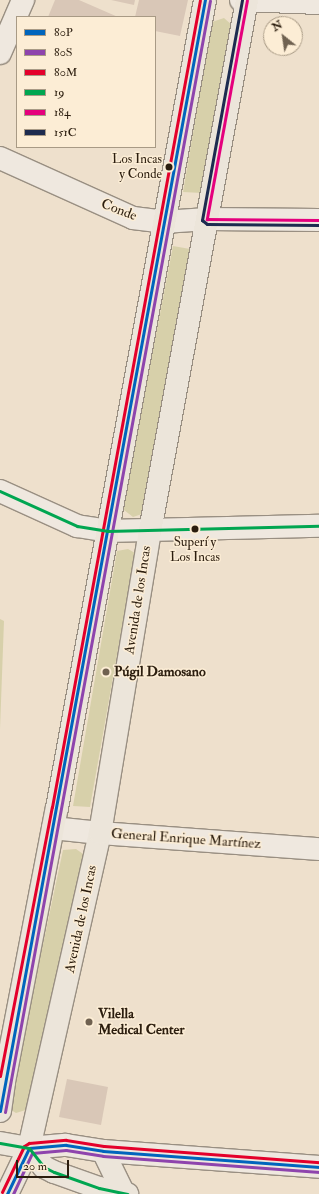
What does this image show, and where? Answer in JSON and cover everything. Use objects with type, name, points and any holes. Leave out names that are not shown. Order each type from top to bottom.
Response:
[{"type":"main road","points":[[0,1111],[5,1074],[53,828],[205,0]]},
{"type":"main road","name":"Avenida de los Incas","points":[[8,1194],[29,1148],[100,833],[150,531],[247,0]]},
{"type":"main road","points":[[0,1142],[29,1148],[44,1167],[54,1172],[99,1188],[125,1193]]},
{"type":"main road","points":[[103,1151],[125,1193]]},
{"type":"street","points":[[16,16],[23,0]]},
{"type":"street","points":[[241,0],[319,3]]},
{"type":"street","points":[[0,53],[16,16]]},
{"type":"street","name":"Conde","points":[[0,158],[132,218],[164,222],[207,219],[319,220]]},
{"type":"street","points":[[0,491],[77,526],[107,531],[319,526]]},
{"type":"street","name":"General Enrique Martínez","points":[[53,828],[100,833],[319,849]]},
{"type":"street","points":[[29,1148],[66,1145],[103,1151],[319,1167]]},
{"type":"shaded area","points":[[224,18],[233,26],[202,193],[183,192],[212,22]]},
{"type":"shaded area","points":[[173,246],[190,249],[142,514],[133,517],[124,510],[123,507]]},
{"type":"shaded area","points":[[128,549],[135,553],[90,807],[73,806],[117,551]]},
{"type":"shaded area","points":[[0,619],[4,621],[0,729]]},
{"type":"shaded area","points":[[76,849],[86,856],[29,1109],[16,1113],[11,1110],[9,1105],[63,850]]},
{"type":"building","points":[[55,0],[79,0],[116,16],[48,16]]},
{"type":"building","points":[[111,0],[135,0],[134,5]]},
{"type":"building","points":[[139,0],[188,0],[180,36],[156,31],[156,16],[135,16]]},
{"type":"building","points":[[67,1079],[108,1087],[101,1125],[59,1117]]},
{"type":"transit line","name":"80M","points":[[0,1076],[52,807],[200,0]]},
{"type":"transit line","name":"80P","points":[[0,1111],[205,0]]},
{"type":"transit line","name":"151C","points":[[242,0],[202,220],[207,224],[319,225]]},
{"type":"transit line","name":"184","points":[[247,0],[207,219],[319,220]]},
{"type":"transit line","name":"80S","points":[[5,1112],[210,1]]},
{"type":"transit line","name":"19","points":[[0,491],[77,526],[107,531],[319,526]]},
{"type":"transit line","name":"80M","points":[[2,1192],[24,1146],[29,1143],[66,1140],[104,1146],[319,1162]]},
{"type":"transit line","name":"19","points":[[0,1143],[29,1148],[44,1167],[54,1172],[99,1188],[127,1194]]},
{"type":"transit line","name":"80P","points":[[7,1194],[29,1148],[66,1145],[103,1151],[319,1167]]},
{"type":"transit line","name":"80S","points":[[13,1194],[32,1153],[66,1150],[103,1156],[319,1172]]},
{"type":"place","name":"Los Incas y Conde","points":[[169,167]]},
{"type":"place","name":"Superí y Los Incas","points":[[195,529]]},
{"type":"place","name":"Púgil Damosano","points":[[106,672]]},
{"type":"place","name":"Vilella Medical Center","points":[[89,1022]]}]
